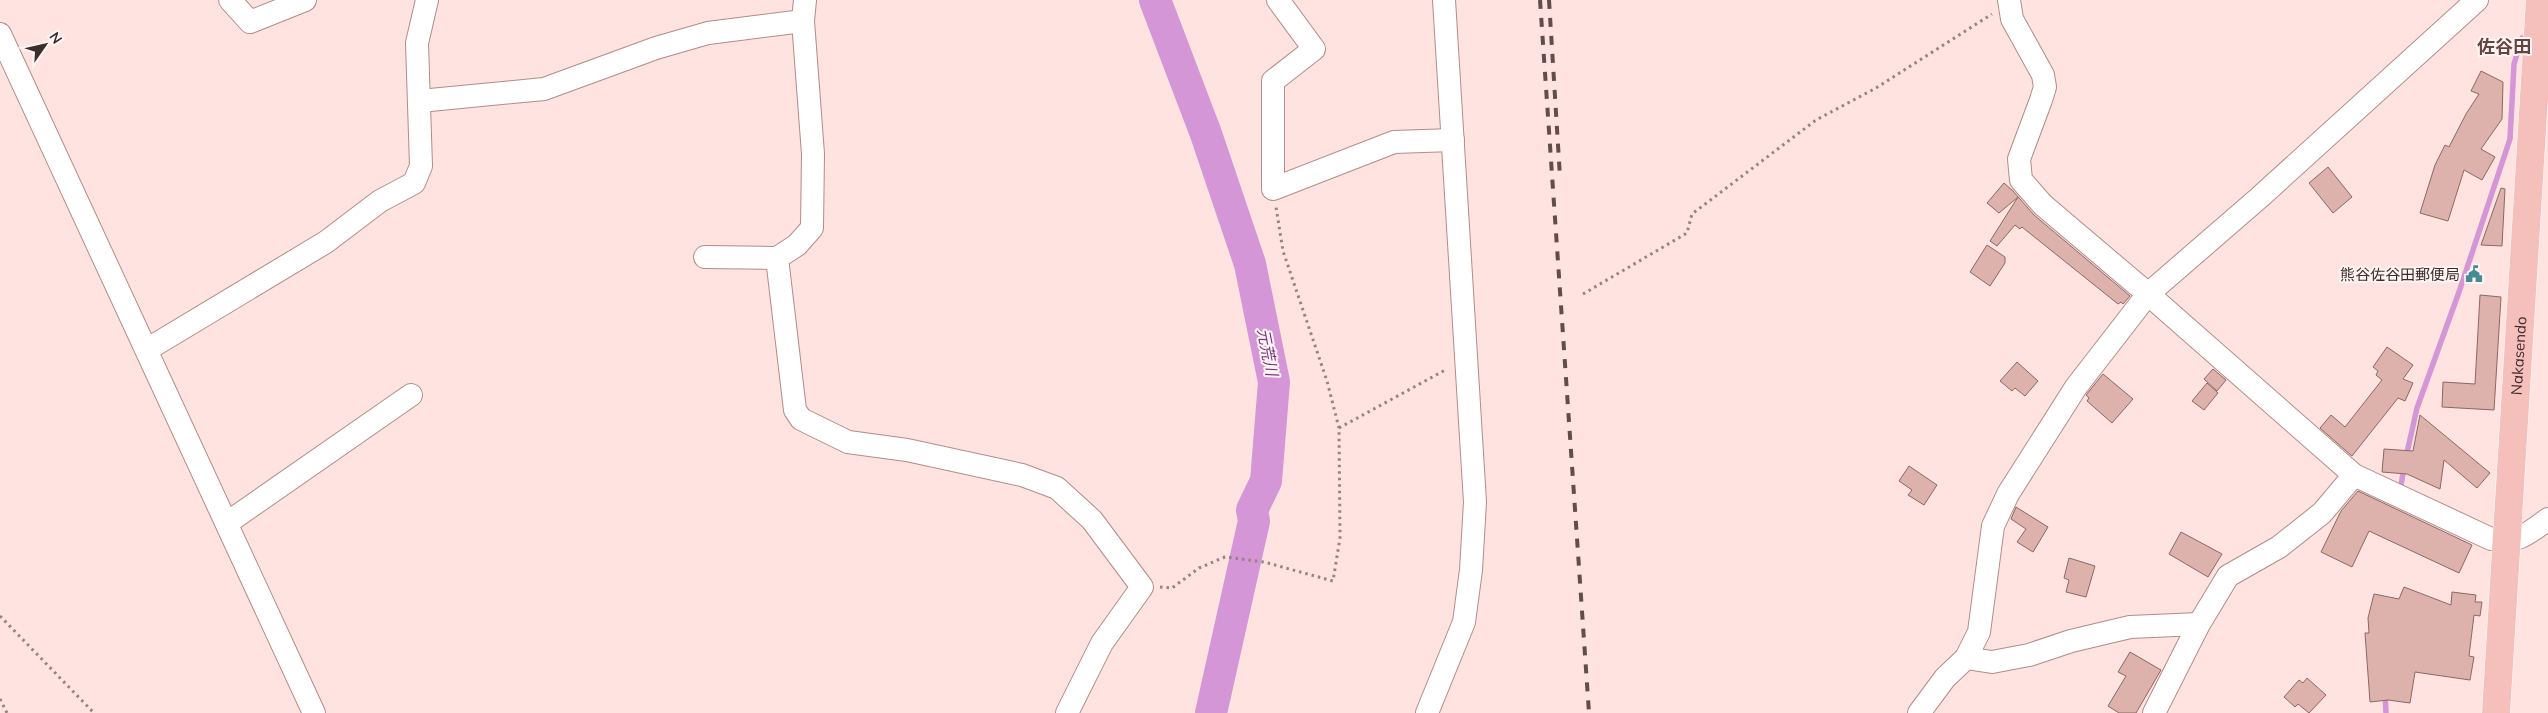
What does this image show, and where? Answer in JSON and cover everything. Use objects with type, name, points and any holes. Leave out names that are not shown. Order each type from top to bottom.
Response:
[{"type":"highway","name":"Nakasendo","points":[[2496,713],[2507,542],[2539,166],[2543,7]]},
{"type":"street","points":[[230,0],[250,22],[305,0]]},
{"type":"street","points":[[148,349],[326,242],[380,201],[414,183],[421,166],[420,101],[416,70],[417,43],[427,0]]},
{"type":"street","points":[[1278,0],[1314,49],[1273,81],[1273,189],[1394,142],[1453,140]]},
{"type":"street","points":[[1427,713],[1464,622],[1472,570],[1475,502],[1444,0]]},
{"type":"street","points":[[1919,713],[1945,678],[1966,658],[1979,632],[1993,526],[2008,494],[2076,387],[2148,294],[2260,197],[2477,0]]},
{"type":"street","points":[[2009,1],[2012,20],[2043,75],[2045,87],[2019,159],[2021,180],[2043,205],[2148,294],[2354,475],[2491,539],[2507,542],[2529,534],[2548,519]]},
{"type":"street","points":[[420,101],[544,89],[656,48],[804,10],[812,154],[812,228],[797,246],[777,258],[705,257]]},
{"type":"street","points":[[0,34],[148,349],[314,713]]},
{"type":"street","points":[[777,258],[795,410],[801,419],[848,442],[907,450],[1022,475],[1057,488],[1092,520],[1142,587],[1102,642],[1067,713]]},
{"type":"street","points":[[227,522],[411,395]]},
{"type":"street","points":[[2154,713],[2198,624],[2228,576],[2279,547],[2322,513],[2354,475]]},
{"type":"street","points":[[1966,658],[1992,662],[2029,655],[2071,641],[2130,628],[2198,624]]},
{"type":"path","points":[[1583,294],[1687,233],[1692,214],[1816,120],[1876,88],[2009,1]]},
{"type":"path","points":[[1142,587],[1172,588],[1199,568],[1225,558],[1264,562],[1332,581],[1340,538],[1339,428],[1327,381],[1283,251],[1273,189]]},
{"type":"path","points":[[1339,428],[1467,358]]},
{"type":"path","points":[[0,616],[94,713]]},
{"type":"path","points":[[0,699],[7,713]]},
{"type":"building","points":[[2481,71],[2503,82],[2502,119],[2481,149],[2495,157],[2482,180],[2464,170],[2448,221],[2420,213],[2435,165],[2445,145],[2449,147],[2479,94],[2471,91]]},
{"type":"building","points":[[2328,167],[2352,197],[2333,213],[2309,183]]},
{"type":"building","points":[[2004,183],[2013,191],[2034,215],[2130,296],[2123,304],[2121,302],[2118,304],[2022,227],[2020,229],[2015,225],[1997,246],[1990,241],[2018,197],[1999,213],[1987,203]]},
{"type":"building","points":[[2501,188],[2505,189],[2502,246],[2481,245]]},
{"type":"building","points":[[1987,245],[2005,257],[2005,263],[1990,286],[1970,272]]},
{"type":"building","points":[[2480,295],[2501,297],[2494,410],[2442,407],[2443,382],[2475,384]]},
{"type":"building","points":[[2387,347],[2413,365],[2403,379],[2413,383],[2405,401],[2398,398],[2352,456],[2320,428],[2331,415],[2345,427],[2382,380],[2376,375],[2378,371],[2373,367]]},
{"type":"building","points":[[2017,362],[2038,381],[2025,396],[2015,388],[2012,391],[2000,381]]},
{"type":"building","points":[[2213,369],[2226,380],[2217,391],[2204,379]]},
{"type":"building","points":[[2103,374],[2133,399],[2112,423],[2087,401],[2089,398],[2086,395]]},
{"type":"building","points":[[2207,383],[2218,393],[2204,410],[2192,401]]},
{"type":"building","points":[[2420,415],[2490,473],[2477,488],[2444,460],[2440,489],[2407,474],[2382,472],[2384,449],[2413,451]]},
{"type":"building","points":[[1909,466],[1937,485],[1924,505],[1908,495],[1912,490],[1899,481]]},
{"type":"building","points":[[2358,491],[2472,545],[2459,573],[2369,531],[2352,567],[2321,552],[2341,511]]},
{"type":"building","points":[[2016,507],[2048,527],[2033,552],[2017,542],[2026,529],[2011,519]]},
{"type":"building","points":[[2181,532],[2222,554],[2208,577],[2169,554]]},
{"type":"building","points":[[2069,558],[2095,566],[2086,597],[2066,592],[2069,580],[2064,578]]},
{"type":"building","points":[[2404,587],[2451,605],[2452,592],[2476,595],[2475,602],[2482,602],[2480,616],[2474,615],[2469,656],[2474,657],[2470,680],[2415,672],[2410,703],[2388,700],[2370,702],[2365,633],[2369,633],[2368,618],[2374,594],[2399,599]]},
{"type":"building","points":[[2130,652],[2161,670],[2136,713],[2119,713],[2108,706],[2126,676],[2118,672]]},
{"type":"building","points":[[2307,678],[2326,695],[2309,713],[2298,704],[2295,707],[2284,697],[2299,680],[2303,683]]},
{"type":"waterway","name":"元荒川","points":[[1155,0],[1206,134],[1250,264],[1274,382],[1266,481],[1252,510],[1254,521],[1211,713]]},
{"type":"waterway","points":[[2406,457],[2417,408],[2459,292],[2510,139],[2514,64],[2522,38]]},
{"type":"waterway","points":[[2400,491],[2404,468]]},
{"type":"waterway","points":[[2385,694],[2386,713]]},
{"type":"railway","points":[[1540,0],[1589,713]]},
{"type":"railway","points":[[1549,0],[1560,177]]},
{"type":"place","name":"熊谷佐谷田郵便局","points":[[2474,274]]},
{"type":"district","name":"佐谷田","points":[[2504,46]]}]
